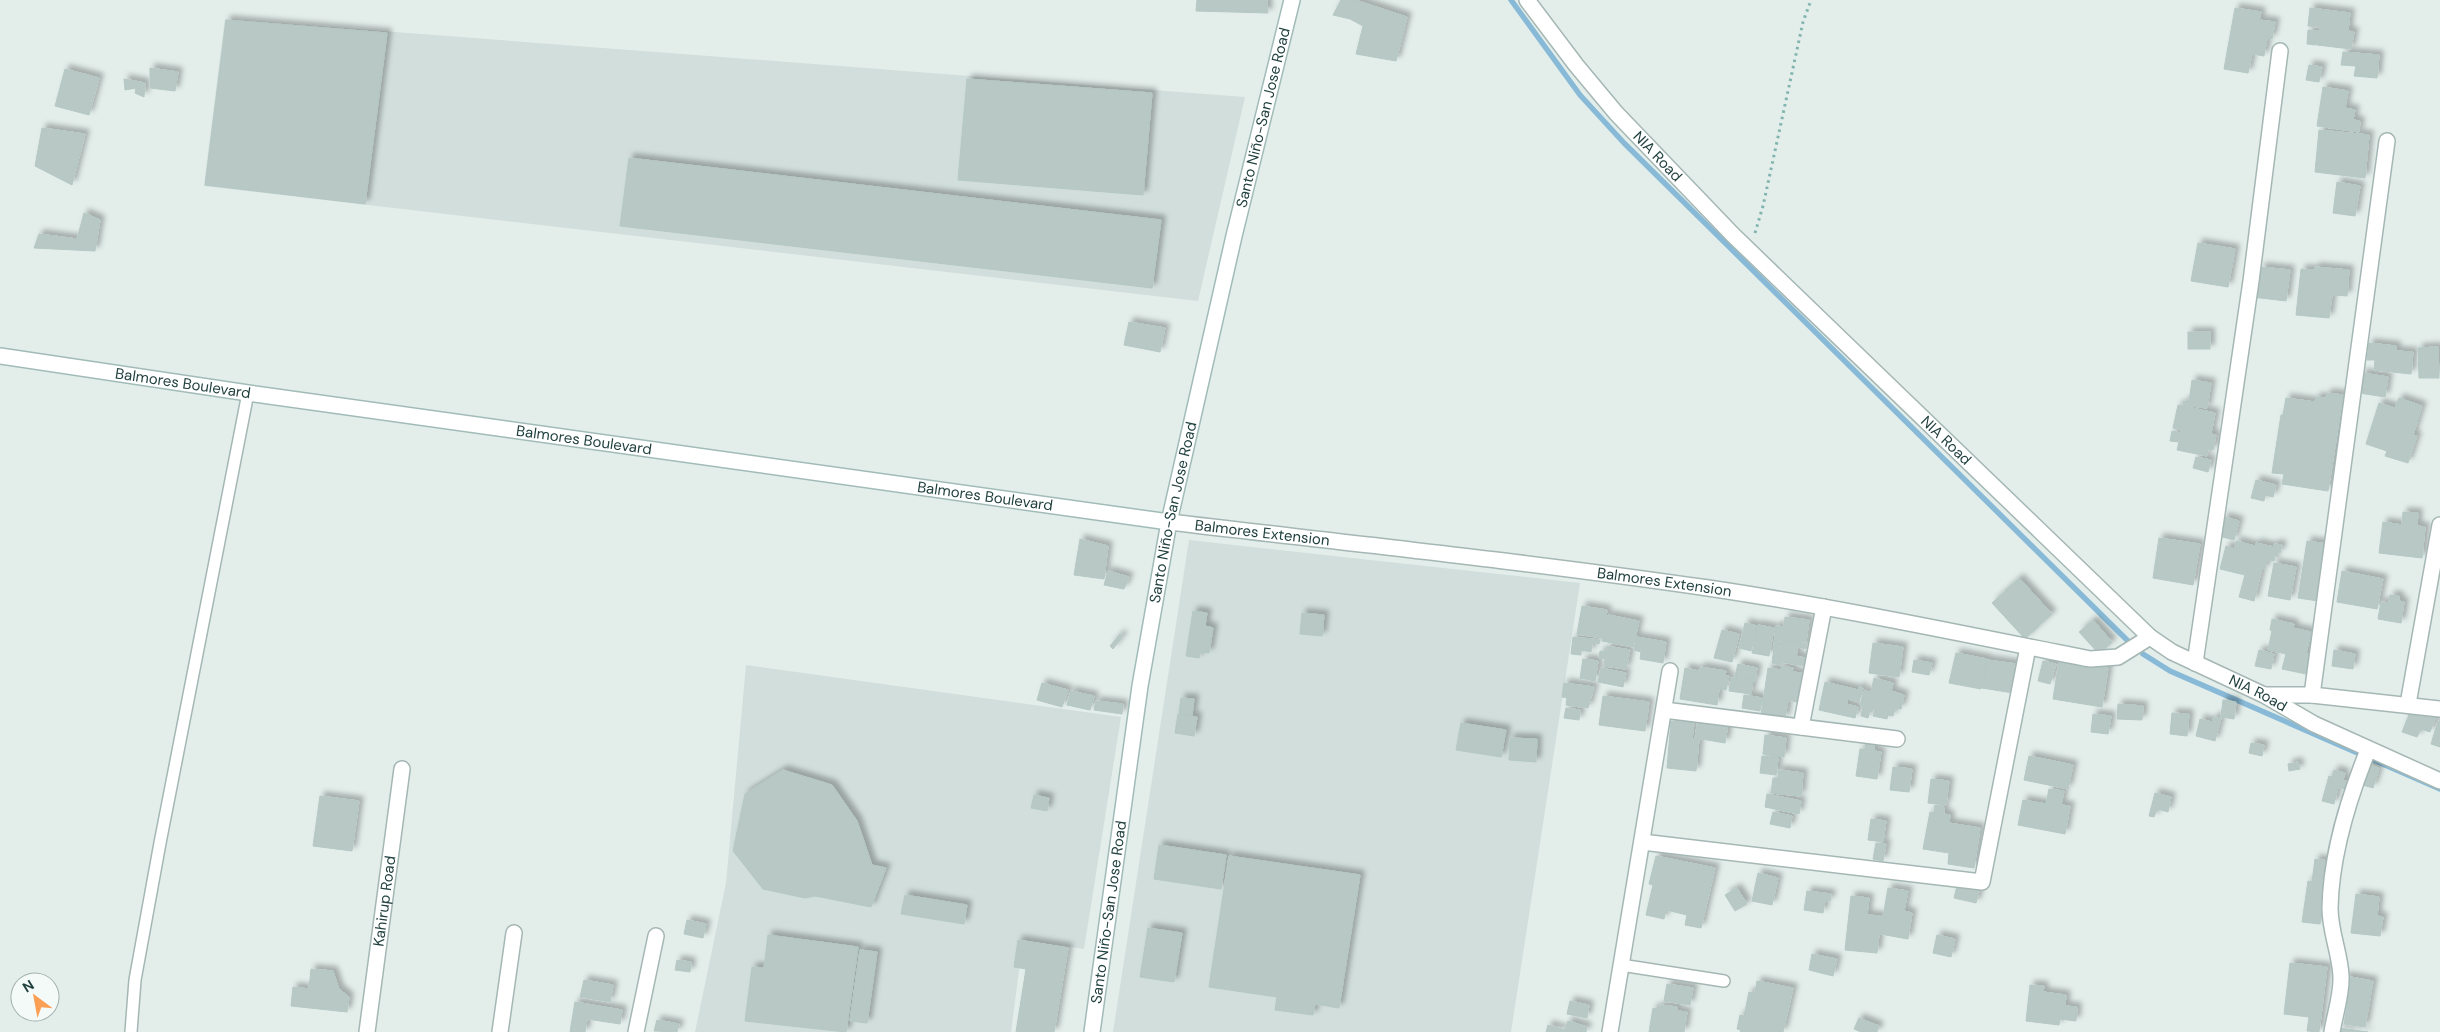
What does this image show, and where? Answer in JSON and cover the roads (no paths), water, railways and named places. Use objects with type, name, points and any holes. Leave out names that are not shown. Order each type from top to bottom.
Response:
[{"type":"street","name":"Santo Niño-San Jose Road","points":[[1092,1032],[1140,686],[1169,522],[1234,236],[1292,0]]},
{"type":"street","name":"NIA Road","points":[[1527,0],[1576,65],[1616,113],[1748,250],[2150,637],[2172,652],[2264,695],[2314,724],[2440,781]]},
{"type":"street","points":[[2195,663],[2251,281],[2280,51]]},
{"type":"street","points":[[2312,696],[2387,141]]},
{"type":"street","name":"Balmores Boulevard","points":[[0,356],[248,393],[1169,522]]},
{"type":"street","name":"Balmores Extension","points":[[1169,522],[1582,571],[1824,607],[2090,659],[2104,660],[2118,657],[2150,637]]},
{"type":"street","points":[[2408,704],[2440,524]]},
{"type":"street","points":[[1801,727],[1824,607]]},
{"type":"street","points":[[1642,842],[1982,882],[2028,647]]},
{"type":"street","points":[[1610,1032],[1670,671]]},
{"type":"street","points":[[2264,695],[2312,696],[2408,704],[2440,709]]},
{"type":"street","points":[[1664,710],[1897,739]]},
{"type":"street","points":[[2332,1032],[2341,978],[2338,955],[2333,940],[2330,908],[2337,849],[2345,813],[2368,750]]},
{"type":"street","name":"Kahirup Road","points":[[367,1032],[402,769]]},
{"type":"street","points":[[500,1032],[514,933]]},
{"type":"street","points":[[636,1032],[656,936]]},
{"type":"lane","points":[[132,1032],[135,980],[248,393]]},
{"type":"lane","points":[[1621,965],[1724,981]]},
{"type":"waterway","points":[[1511,0],[1580,95],[1624,143],[2127,640]]},
{"type":"waterway","points":[[2143,654],[2170,671],[2440,789]]}]
